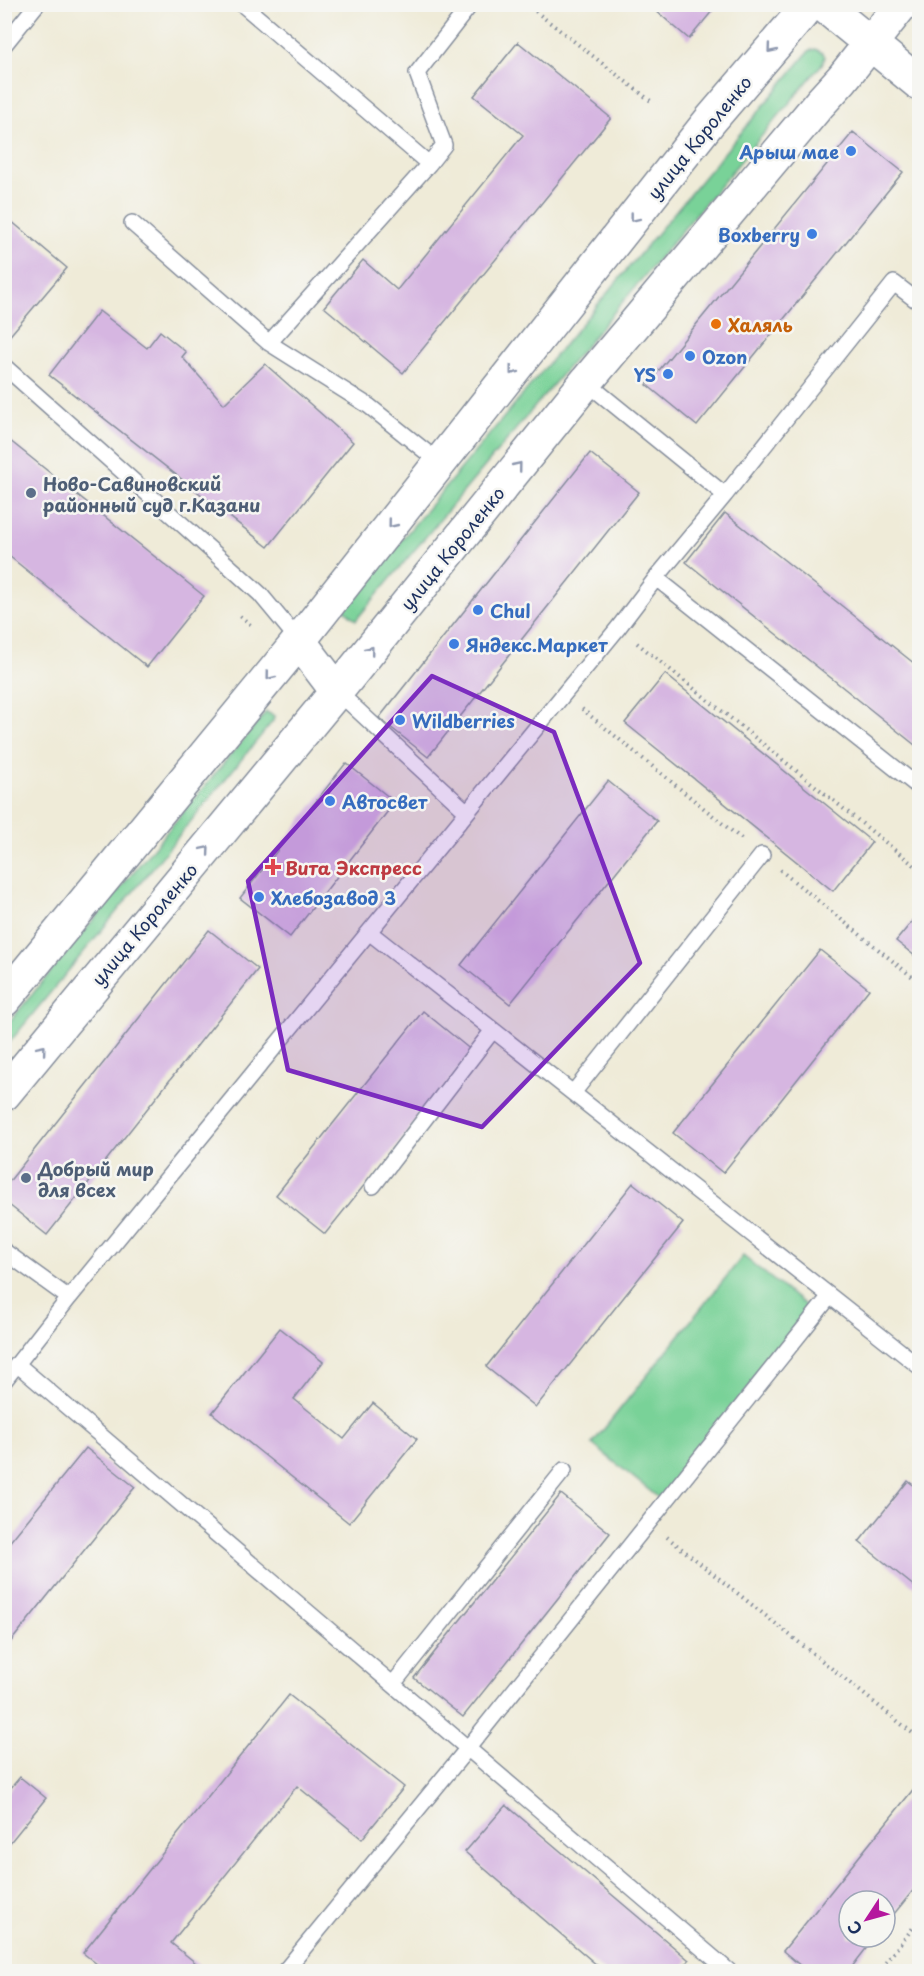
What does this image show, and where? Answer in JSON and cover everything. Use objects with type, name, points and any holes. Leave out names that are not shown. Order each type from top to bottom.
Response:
[{"type":"street","name":"улица Короленко","points":[[4,1000],[299,641],[709,122],[810,4]]},
{"type":"street","points":[[822,4],[920,84]]},
{"type":"street","name":"улица Короленко","points":[[4,1094],[337,691],[586,382],[902,4]]},
{"type":"street","points":[[299,641],[337,691]]},
{"type":"lane","points":[[4,45],[37,4]]},
{"type":"lane","points":[[242,4],[429,164]]},
{"type":"lane","points":[[269,343],[444,145],[417,73],[471,4]]},
{"type":"lane","points":[[132,223],[269,343],[369,406],[440,463]]},
{"type":"lane","points":[[4,1381],[69,1298],[618,628],[894,283],[920,303]]},
{"type":"lane","points":[[4,366],[260,594],[299,641]]},
{"type":"lane","points":[[586,382],[725,495]]},
{"type":"lane","points":[[656,578],[920,788]]},
{"type":"lane","points":[[337,691],[467,812]]},
{"type":"lane","points":[[573,1093],[762,855]]},
{"type":"lane","points":[[369,932],[920,1367]]},
{"type":"lane","points":[[373,1186],[493,1030]]},
{"type":"lane","points":[[4,1251],[69,1298]]},
{"type":"lane","points":[[284,1971],[468,1748],[830,1296]]},
{"type":"lane","points":[[18,1365],[730,1971]]},
{"type":"lane","points":[[393,1684],[564,1470]]},
{"type":"path","points":[[526,4],[652,102]]},
{"type":"path","points":[[618,628],[920,870]]},
{"type":"path","points":[[649,1522],[920,1739]]},
{"type":"path","points":[[878,1971],[920,1919]]},
{"type":"highlighted area","points":[[432,676],[554,732],[640,963],[482,1127],[288,1070],[248,881]]},
{"type":"green space","points":[[815,49],[823,53],[825,57],[822,64],[356,620],[344,609],[809,51]]},
{"type":"green space","points":[[266,712],[274,716],[273,721],[5,1048],[5,1027]]},
{"type":"green space","points":[[743,1256],[811,1310],[660,1499],[592,1444]]},
{"type":"building","points":[[648,4],[718,4],[689,39]]},
{"type":"building","points":[[518,42],[611,118],[403,373],[324,307],[363,260],[397,290],[523,135],[474,96]]},
{"type":"building","points":[[853,132],[903,172],[697,426],[647,385]]},
{"type":"building","points":[[4,215],[67,268],[7,339],[4,337]]},
{"type":"building","points":[[99,311],[147,348],[160,331],[186,352],[182,357],[224,404],[265,364],[353,442],[268,547],[49,375]]},
{"type":"building","points":[[4,436],[204,596],[147,667],[4,552]]},
{"type":"building","points":[[590,453],[639,492],[428,757],[379,718]]},
{"type":"building","points":[[725,513],[920,668],[920,749],[686,562]]},
{"type":"building","points":[[665,674],[872,842],[833,891],[625,723]]},
{"type":"building","points":[[346,763],[395,802],[290,937],[240,898]]},
{"type":"building","points":[[608,781],[657,821],[510,1004],[461,965]]},
{"type":"building","points":[[920,912],[920,960],[896,941]]},
{"type":"building","points":[[209,930],[258,969],[47,1235],[4,1201],[4,1188]]},
{"type":"building","points":[[820,950],[869,989],[723,1173],[673,1133]]},
{"type":"building","points":[[423,1011],[472,1051],[325,1234],[276,1195]]},
{"type":"building","points":[[633,1183],[683,1223],[536,1407],[486,1367]]},
{"type":"building","points":[[280,1328],[323,1362],[294,1399],[344,1439],[373,1403],[417,1439],[349,1523],[212,1413]]},
{"type":"building","points":[[86,1448],[135,1487],[4,1650],[4,1549]]},
{"type":"building","points":[[908,1481],[920,1490],[920,1591],[859,1542]]},
{"type":"building","points":[[561,1494],[610,1533],[463,1717],[414,1678]]},
{"type":"building","points":[[289,1695],[404,1787],[362,1839],[297,1786],[171,1943],[207,1972],[107,1972],[83,1953]]},
{"type":"building","points":[[20,1777],[46,1798],[4,1850],[4,1796]]},
{"type":"building","points":[[920,1781],[920,1882],[897,1910],[897,1889],[837,1889],[837,1949],[866,1949],[848,1972],[808,1972],[783,1951]]},
{"type":"building","points":[[506,1805],[689,1960],[678,1972],[605,1972],[465,1852]]},
{"type":"place","name":"Арыш мае","points":[[851,151]]},
{"type":"place","name":"Boxberry","points":[[812,234]]},
{"type":"place","name":"Халяль","points":[[716,324]]},
{"type":"place","name":"Ozon","points":[[690,356]]},
{"type":"place","name":"YS","points":[[668,374]]},
{"type":"place","name":"Ново-Савиновский районный суд г.Казани","points":[[31,493]]},
{"type":"place","name":"Chul","points":[[478,610]]},
{"type":"place","name":"Яндекс.Маркет","points":[[454,644]]},
{"type":"place","name":"Wildberries","points":[[400,720]]},
{"type":"place","name":"Автосвет","points":[[330,801]]},
{"type":"place","name":"Вита Экспресс","points":[[273,867]]},
{"type":"place","name":"Хлебозавод 3","points":[[259,897]]},
{"type":"place","name":"Добрый мир для всех","points":[[26,1178]]}]
